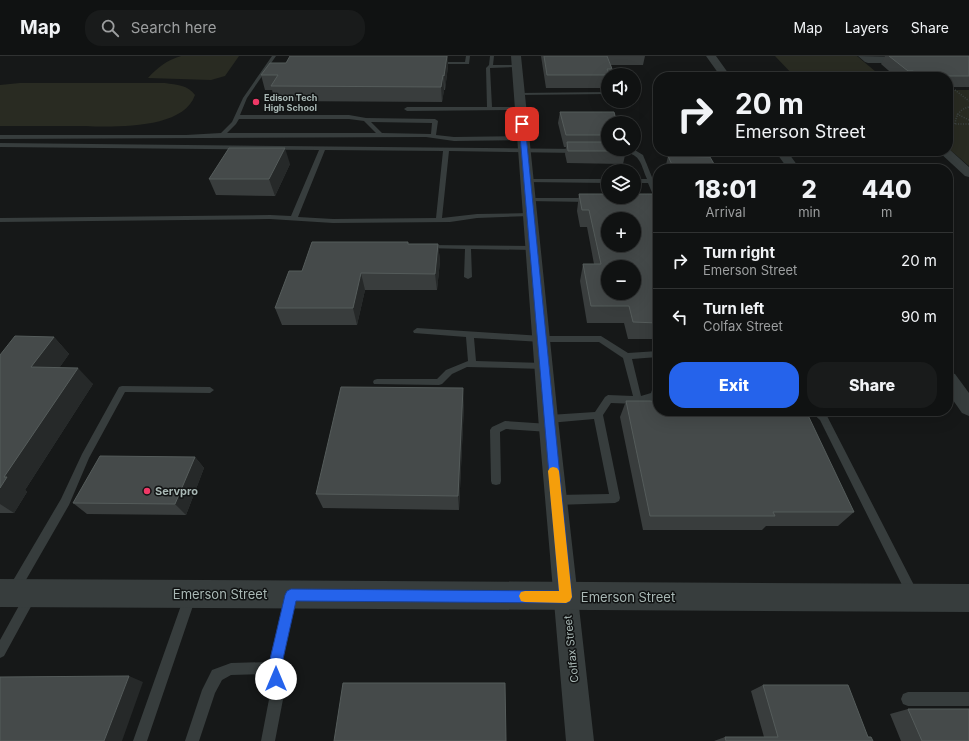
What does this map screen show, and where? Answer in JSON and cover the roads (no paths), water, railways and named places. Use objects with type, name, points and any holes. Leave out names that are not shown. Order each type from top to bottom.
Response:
[{"type":"street","points":[[711,56],[722,72]]},
{"type":"street","points":[[863,56],[868,60],[914,60]]},
{"type":"street","name":"Colfax Street","points":[[516,61],[556,500],[580,741]]},
{"type":"street","points":[[950,156],[969,173]]},
{"type":"street","points":[[953,386],[969,408]]},
{"type":"street","name":"Emerson Street","points":[[10,594],[969,598]]},
{"type":"lane","points":[[223,135],[234,123],[245,98],[274,56]]},
{"type":"lane","points":[[428,63],[467,63],[468,56]]},
{"type":"lane","points":[[490,109],[488,68],[491,66],[492,56]]},
{"type":"lane","points":[[491,66],[516,61]]},
{"type":"lane","points":[[519,94],[601,94]]},
{"type":"lane","points":[[407,109],[521,109]]},
{"type":"lane","points":[[237,117],[349,117],[366,120],[435,121],[433,136]]},
{"type":"lane","points":[[366,120],[381,135]]},
{"type":"lane","points":[[0,137],[186,137],[223,135],[433,136],[586,151]]},
{"type":"lane","points":[[0,145],[323,148],[446,151],[524,145]]},
{"type":"lane","points":[[294,218],[323,148]]},
{"type":"lane","points":[[438,220],[446,151]]},
{"type":"lane","points":[[640,156],[653,188]]},
{"type":"lane","points":[[527,181],[601,181]]},
{"type":"lane","points":[[641,181],[650,181]]},
{"type":"lane","points":[[645,200],[653,199]]},
{"type":"lane","points":[[0,220],[270,217],[333,221],[438,220],[477,216],[530,207],[598,200]]},
{"type":"lane","points":[[421,247],[534,248]]},
{"type":"lane","points":[[468,248],[468,277]]},
{"type":"lane","points":[[418,331],[542,339],[601,339],[627,356],[653,354]]},
{"type":"lane","points":[[470,334],[472,364]]},
{"type":"lane","points":[[627,356],[638,400]]},
{"type":"lane","points":[[377,382],[439,382],[450,372],[466,364],[544,366]]},
{"type":"lane","points":[[0,652],[10,594],[65,502],[85,457],[122,389],[210,390]]},
{"type":"lane","points":[[556,500],[615,498],[598,415],[608,399],[638,400],[653,398]]},
{"type":"lane","points":[[496,481],[494,430],[505,425],[549,423],[598,415]]},
{"type":"lane","points":[[821,416],[914,598]]},
{"type":"lane","points":[[140,741],[192,594]]},
{"type":"lane","points":[[268,741],[278,689],[274,668],[291,595]]},
{"type":"lane","points":[[192,741],[209,690],[217,675],[231,669],[274,668]]},
{"type":"lane","points":[[908,699],[969,699]]},
{"type":"place","name":"Edison Tech High School","points":[[256,102]]},
{"type":"place","name":"Servpro","points":[[147,491]]}]
